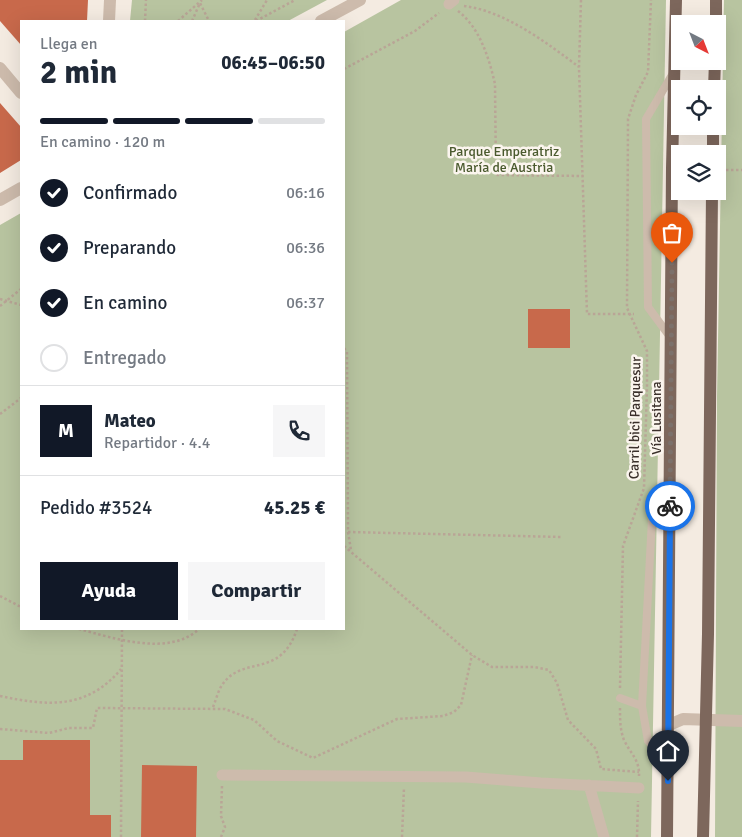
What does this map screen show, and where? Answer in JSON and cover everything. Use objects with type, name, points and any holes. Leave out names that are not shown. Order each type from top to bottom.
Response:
[{"type":"main road","name":"Vía Lusitana","points":[[668,837],[671,339],[676,0]]},
{"type":"main road","points":[[716,0],[716,15]]},
{"type":"main road","points":[[703,837],[708,634],[712,200]]},
{"type":"street","points":[[109,20],[110,0]]},
{"type":"street","points":[[323,20],[360,0]]},
{"type":"street","points":[[0,68],[20,91]]},
{"type":"street","points":[[0,200],[20,189]]},
{"type":"street","points":[[669,725],[683,719],[742,721]]},
{"type":"street","points":[[222,775],[466,777],[639,788]]},
{"type":"street","points":[[589,786],[604,837]]},
{"type":"lane","points":[[671,339],[648,307],[646,119],[674,71]]},
{"type":"lane","points":[[669,762],[648,741],[642,706],[652,519],[670,498]]},
{"type":"lane","points":[[620,698],[642,706]]},
{"type":"path","points":[[145,20],[146,0]]},
{"type":"path","points":[[257,20],[267,0]]},
{"type":"path","points":[[258,20],[295,0]]},
{"type":"path","points":[[581,0],[579,67],[587,314],[634,314]]},
{"type":"path","name":"Carril bici Parquesur","points":[[638,837],[640,772],[637,759],[624,740],[621,729],[620,698],[623,546],[644,488],[647,351],[626,308],[628,119],[636,95],[649,69],[651,0]]},
{"type":"path","points":[[179,20],[201,1]]},
{"type":"path","points":[[192,20],[201,1]]},
{"type":"path","points":[[201,1],[209,20]]},
{"type":"path","points":[[452,2],[481,10],[527,30],[579,67]]},
{"type":"path","points":[[345,68],[415,31],[452,2]]},
{"type":"path","points":[[452,2],[473,27],[489,60],[495,84],[496,175],[583,176]]},
{"type":"path","points":[[726,170],[742,170]]},
{"type":"path","points":[[0,306],[20,290]]},
{"type":"path","points":[[0,299],[20,305]]},
{"type":"path","points":[[345,349],[348,352],[348,532],[351,551]]},
{"type":"path","points":[[0,414],[20,399]]},
{"type":"path","points":[[348,532],[562,537]]},
{"type":"path","points":[[345,547],[472,655],[492,666],[534,667],[549,670],[557,684],[568,720],[596,749],[601,769],[640,772]]},
{"type":"path","points":[[0,596],[20,606]]},
{"type":"path","points":[[83,630],[122,640],[149,644],[175,641],[197,630]]},
{"type":"path","points":[[121,837],[122,630]]},
{"type":"path","points":[[214,707],[222,685],[230,677],[241,670],[275,661],[285,653],[297,630]]},
{"type":"path","points":[[0,729],[49,733],[69,728],[93,728],[97,708],[214,707],[240,713],[254,720],[277,741],[312,758],[397,719],[443,716],[454,712],[461,705],[472,655]]},
{"type":"path","points":[[0,696],[53,704],[90,695],[108,685],[122,668]]},
{"type":"path","points":[[221,837],[225,827],[221,816],[222,775]]},
{"type":"path","points":[[402,837],[404,776]]},
{"type":"green space","points":[[132,0],[327,0],[290,20],[130,20]]},
{"type":"green space","name":"Parque Emperatriz María de Austria","points":[[401,0],[666,0],[651,837],[0,837],[0,225],[20,214],[20,630],[345,630],[345,31]]},
{"type":"green space","points":[[724,0],[742,0],[742,837],[715,837],[717,397],[720,200],[726,200],[726,145],[721,145],[722,135],[726,135],[726,80],[723,80],[723,70],[726,70],[726,15],[724,15]]},
{"type":"building","points":[[0,0],[88,0],[87,20],[20,20],[20,44],[0,21]]},
{"type":"building","points":[[0,103],[20,126],[20,161],[0,173]]},
{"type":"building","points":[[528,309],[570,309],[570,348],[528,348]]},
{"type":"building","points":[[23,740],[90,740],[90,815],[111,815],[111,837],[0,837],[0,760],[23,760]]},
{"type":"building","points":[[142,765],[197,766],[196,837],[141,837]]},
{"type":"way so far","points":[[670,506],[672,263]]},
{"type":"route","points":[[668,781],[670,506]]}]
